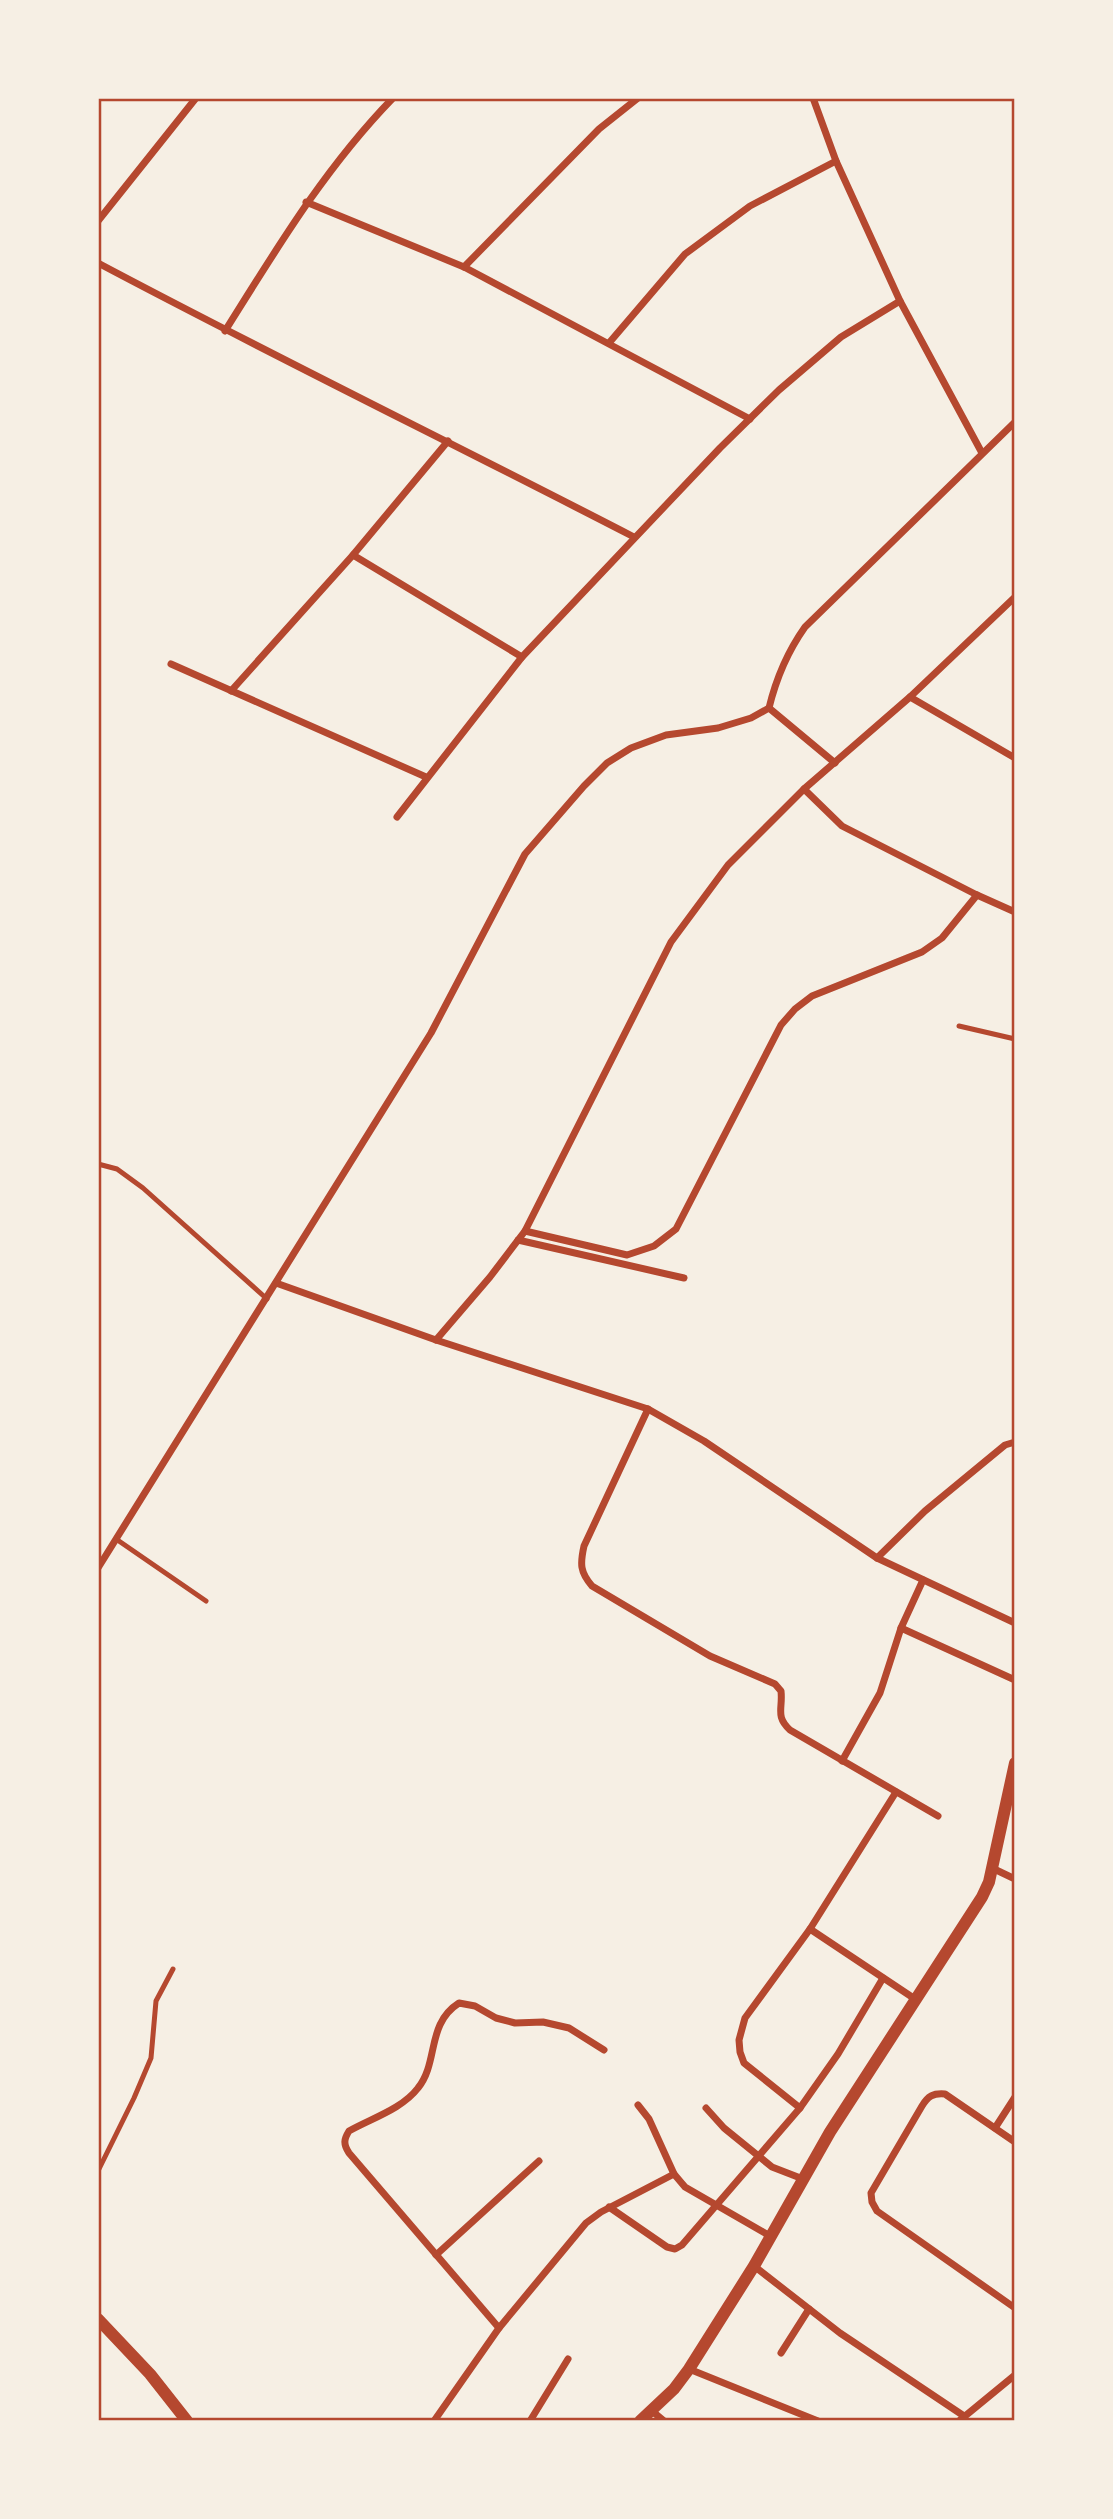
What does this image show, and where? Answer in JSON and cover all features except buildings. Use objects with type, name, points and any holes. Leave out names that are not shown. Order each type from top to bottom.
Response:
[{"type":"street","points":[[225,331],[306,202],[360,131],[393,98]]},
{"type":"street","points":[[464,267],[600,129],[638,98]]},
{"type":"street","points":[[813,98],[836,161],[900,302],[982,453]]},
{"type":"street","points":[[98,221],[192,99]]},
{"type":"street","points":[[609,342],[685,254],[750,206],[836,161]]},
{"type":"street","points":[[306,202],[464,267],[750,419]]},
{"type":"street","points":[[98,263],[225,331],[449,441],[634,537]]},
{"type":"street","points":[[397,817],[522,657],[634,537],[779,390],[841,337],[900,302]]},
{"type":"street","points":[[98,1568],[431,1033],[524,855],[607,763],[631,748],[666,735],[718,728],[751,718],[769,708],[775,684],[805,626],[1015,422]]},
{"type":"street","points":[[231,691],[353,555],[449,441]]},
{"type":"street","points":[[353,555],[522,657]]},
{"type":"street","points":[[436,1340],[525,1231],[671,942],[728,865],[804,789],[909,697],[1015,597]]},
{"type":"street","points":[[171,664],[426,777]]},
{"type":"street","points":[[909,697],[1015,758]]},
{"type":"street","points":[[769,708],[835,763]]},
{"type":"street","points":[[804,789],[842,825],[1015,912]]},
{"type":"street","points":[[525,1231],[627,1255],[654,1246],[676,1229],[782,1025],[795,1009],[812,996],[922,952],[942,938],[977,895]]},
{"type":"street","points":[[518,1240],[684,1278]]},
{"type":"street","points":[[276,1283],[436,1340],[648,1409],[704,1441],[877,1558],[1015,1623]]},
{"type":"street","points":[[648,1409],[584,1546],[580,1562],[582,1575],[592,1586],[710,1656],[775,1684],[781,1691],[782,1723],[790,1730],[938,1816]]},
{"type":"street","points":[[877,1558],[925,1511],[1005,1446],[1015,1442]]},
{"type":"street","points":[[842,1761],[880,1693],[901,1628],[923,1580]]},
{"type":"street","points":[[901,1628],[1015,1680]]},
{"type":"street","points":[[639,2421],[674,2389],[689,2369],[754,2266],[830,2132],[982,1897],[992,1868],[1015,1763]]},
{"type":"street","points":[[800,2108],[744,2063],[739,2040],[745,2018],[810,1929],[896,1792]]},
{"type":"street","points":[[992,1868],[1015,1879]]},
{"type":"street","points":[[810,1929],[915,1999]]},
{"type":"street","points":[[609,2207],[667,2247],[676,2249],[682,2245],[800,2108],[838,2054],[883,1978]]},
{"type":"street","points":[[499,2328],[349,2153],[344,2146],[345,2138],[349,2131],[406,2100],[420,2087],[438,2026],[448,2010],[459,2003],[475,2006],[496,2018],[556,2024],[569,2028],[604,2050]]},
{"type":"street","points":[[1015,2142],[945,2094],[936,2093],[927,2098],[872,2193],[872,2203],[877,2211],[1015,2308]]},
{"type":"street","points":[[995,2128],[1015,2097]]},
{"type":"street","points":[[638,2105],[649,2119],[674,2174],[685,2188],[771,2236]]},
{"type":"street","points":[[706,2108],[724,2128],[772,2167],[803,2179]]},
{"type":"street","points":[[436,2255],[539,2161]]},
{"type":"street","points":[[434,2421],[499,2328],[586,2223],[609,2207],[674,2174]]},
{"type":"street","points":[[754,2266],[873,2356],[961,2418],[1015,2375]]},
{"type":"street","points":[[781,2353],[809,2309]]},
{"type":"street","points":[[98,2319],[150,2374],[187,2421]]},
{"type":"street","points":[[530,2421],[568,2360]]},
{"type":"street","points":[[689,2369],[813,2420]]},
{"type":"street","points":[[652,2411],[664,2421]]},
{"type":"lane","points":[[959,1026],[1015,1039]]},
{"type":"lane","points":[[98,1164],[117,1169],[143,1188],[267,1299]]},
{"type":"lane","points":[[116,1539],[206,1601]]},
{"type":"lane","points":[[98,2171],[151,2058],[156,2001],[173,1969]]}]
